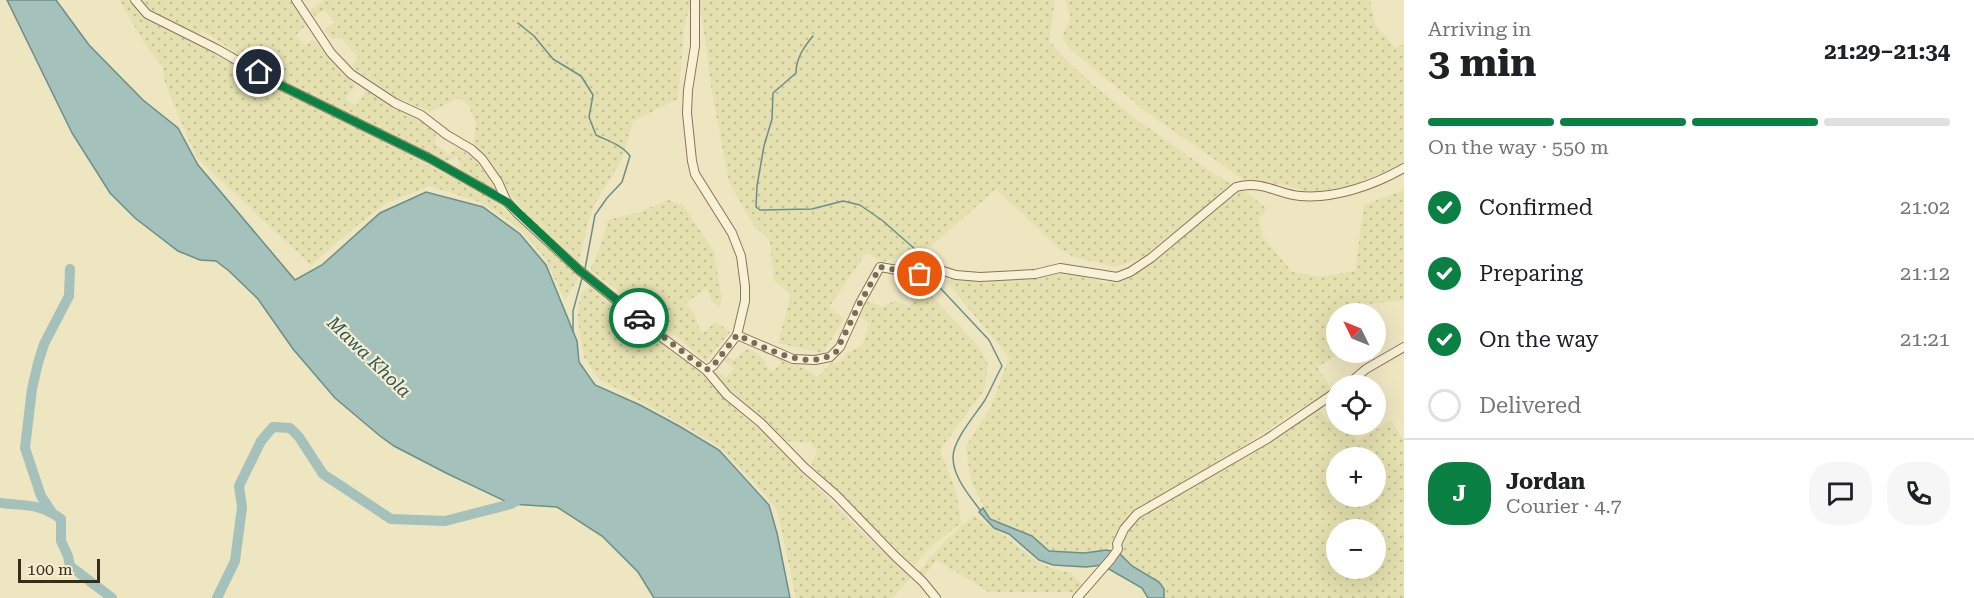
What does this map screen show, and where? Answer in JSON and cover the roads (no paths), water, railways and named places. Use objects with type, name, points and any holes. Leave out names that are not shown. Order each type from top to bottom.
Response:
[{"type":"street","points":[[135,0],[147,14],[217,49],[280,85],[429,158],[507,202],[579,270],[706,370],[727,395],[761,423],[805,468],[836,495],[923,582],[936,598]]},
{"type":"street","points":[[296,0],[331,53],[351,74],[395,103],[421,115],[447,135],[471,149],[482,159],[498,182],[507,202]]},
{"type":"street","points":[[695,0],[694,46],[688,90],[689,141],[695,174],[732,233],[741,256],[745,302],[737,335],[713,366],[706,370]]},
{"type":"street","points":[[933,273],[939,270],[956,275],[980,277],[1035,273],[1060,268],[1117,278],[1150,258],[1236,187],[1248,184],[1298,196],[1318,196],[1377,182],[1404,168]]},
{"type":"street","points":[[737,335],[793,359],[815,360],[830,357],[840,347],[880,267],[920,274]]},
{"type":"street","points":[[1359,375],[1404,346]]},
{"type":"street","points":[[1077,598],[1104,569],[1118,549],[1117,544],[1124,529],[1137,514],[1268,439],[1326,399]]},
{"type":"water","name":"Mawa Khola","points":[[7,0],[56,0],[89,45],[143,100],[178,128],[198,165],[295,280],[322,265],[380,213],[426,192],[483,207],[520,234],[546,265],[577,341],[579,362],[595,385],[640,405],[719,450],[769,505],[790,598],[654,598],[638,572],[602,536],[557,507],[511,504],[446,473],[394,446],[380,436],[335,398],[293,349],[258,299],[229,271],[216,261],[200,260],[178,251],[135,218],[110,193],[72,133]]},
{"type":"water","points":[[983,508],[990,519],[1032,536],[1049,551],[1084,553],[1107,550],[1119,553],[1132,566],[1159,582],[1164,589],[1164,598],[1148,598],[1142,588],[1102,565],[1086,567],[1053,565],[1039,560],[1009,534],[994,528],[979,512]]},
{"type":"waterway","points":[[518,23],[534,36],[553,59],[581,76],[593,95],[589,117],[596,135],[619,146],[630,156],[622,182],[595,215],[585,269]]},
{"type":"waterway","points":[[813,36],[799,58],[796,73],[773,93],[772,119],[764,146],[756,207],[760,210],[812,209],[843,201],[860,205],[883,221],[916,250],[929,276],[989,340],[1002,366],[985,400],[961,435],[953,457],[959,479],[980,510]]},
{"type":"waterway","points":[[51,511],[41,496],[25,448],[32,389],[38,363],[44,344],[69,296],[70,269]]},
{"type":"waterway","points":[[573,332],[573,311],[582,278]]},
{"type":"waterway","points":[[217,598],[235,561],[242,507],[239,486],[261,441],[273,427],[290,428],[299,437],[323,474],[391,519],[445,521],[511,504],[523,497]]},
{"type":"waterway","points":[[0,503],[39,508],[61,519],[61,541],[70,566],[112,598]]}]
